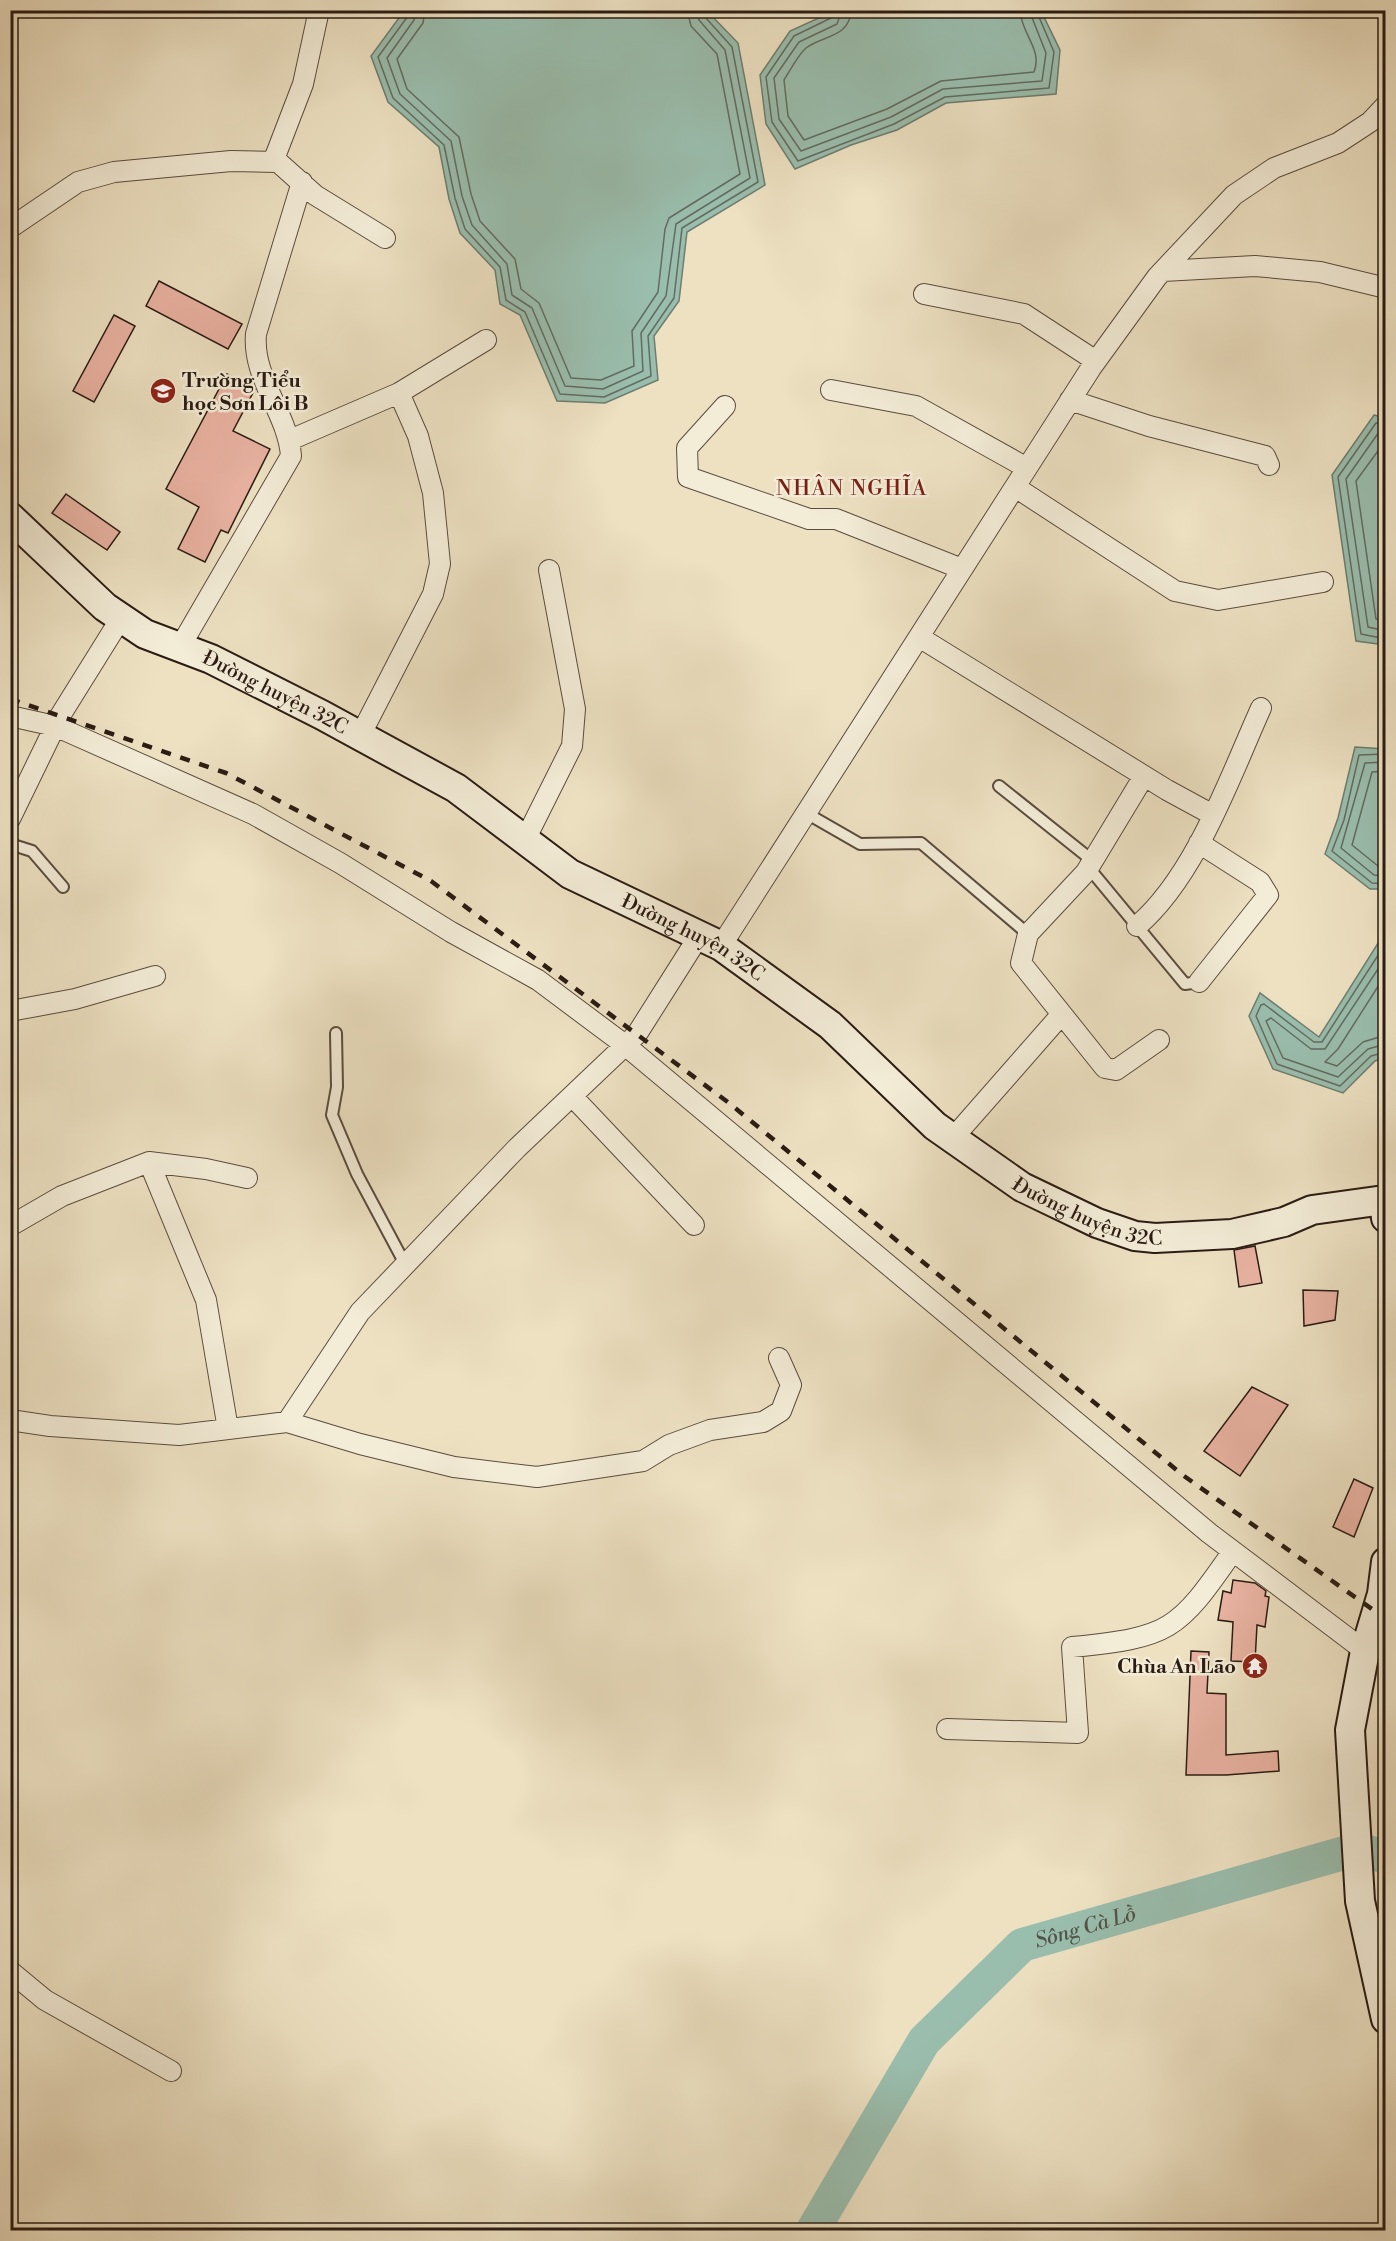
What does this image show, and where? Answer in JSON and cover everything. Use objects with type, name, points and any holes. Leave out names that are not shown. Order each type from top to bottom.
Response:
[{"type":"street","points":[[273,162],[303,84],[319,10]]},
{"type":"street","points":[[287,1422],[360,1312],[572,1096],[637,1034],[710,941],[806,813],[1070,400],[1163,271],[1234,195],[1274,168],[1338,142],[1371,122],[1386,105]]},
{"type":"street","points":[[10,228],[78,182],[114,172],[231,161],[278,162],[315,195],[385,237]]},
{"type":"street","points":[[180,647],[291,456],[290,440],[268,390],[255,346],[256,334],[302,182]]},
{"type":"street","points":[[1163,271],[1255,266],[1320,272],[1386,288]]},
{"type":"street","points":[[924,294],[1024,314],[1096,361]]},
{"type":"street","points":[[290,440],[399,393],[486,340]]},
{"type":"street","points":[[831,390],[916,406],[1027,468]]},
{"type":"street","points":[[360,736],[433,594],[440,564],[433,493],[418,436],[399,393]]},
{"type":"street","points":[[1070,400],[1149,426],[1265,456],[1269,465]]},
{"type":"street","points":[[725,406],[687,448],[688,477],[809,519],[836,519],[962,569]]},
{"type":"street","points":[[1015,487],[1175,591],[1218,600],[1323,582]]},
{"type":"street","name":"Đường huyện 32C","points":[[10,517],[105,607],[145,634],[211,659],[360,736],[456,789],[570,874],[710,941],[830,1025],[935,1126],[1022,1187],[1097,1223],[1135,1236],[1155,1238],[1232,1234],[1284,1222],[1312,1210],[1385,1206]]},
{"type":"street","points":[[525,840],[572,746],[575,709],[549,570]]},
{"type":"street","points":[[10,819],[55,726],[121,618]]},
{"type":"street","points":[[919,637],[1144,776],[1213,815]]},
{"type":"street","points":[[1137,926],[1153,912],[1200,843],[1261,708]]},
{"type":"street","points":[[10,716],[55,726],[273,825],[340,863],[451,932],[538,980],[625,1045],[1233,1551],[1365,1652]]},
{"type":"street","points":[[1144,776],[1091,864],[1028,934],[1021,963],[1105,1068],[1116,1070],[1159,1040]]},
{"type":"street","points":[[1199,982],[1268,895],[1260,882],[1200,843]]},
{"type":"street","points":[[10,1011],[75,999],[155,976]]},
{"type":"street","points":[[953,1138],[1061,1015]]},
{"type":"street","points":[[572,1096],[694,1225]]},
{"type":"street","points":[[149,1162],[206,1300],[228,1430]]},
{"type":"street","points":[[10,1226],[62,1196],[149,1162],[206,1169],[247,1178]]},
{"type":"street","points":[[10,1420],[50,1426],[179,1435],[287,1422],[360,1444],[454,1467],[537,1477],[643,1461],[669,1445],[710,1430],[763,1422],[781,1411],[791,1385],[779,1358]]},
{"type":"street","points":[[947,1729],[1078,1733],[1072,1647],[1146,1637],[1166,1629],[1191,1609],[1233,1551]]},
{"type":"street","points":[[1386,1562],[1382,1594],[1365,1652],[1350,1730],[1360,1901],[1386,2019]]},
{"type":"street","points":[[10,1971],[45,2000],[171,2071]]},
{"type":"lane","points":[[999,786],[1091,864],[1137,926],[1185,984],[1199,982]]},
{"type":"lane","points":[[806,813],[860,844],[921,843],[1028,934]]},
{"type":"lane","points":[[10,844],[32,851],[63,887]]},
{"type":"lane","points":[[336,1033],[338,1087],[332,1110],[335,1124],[357,1174],[405,1264]]},
{"type":"water","points":[[404,11],[707,11],[738,43],[765,185],[687,232],[679,301],[654,336],[658,380],[605,403],[557,401],[520,315],[500,304],[495,270],[460,233],[449,199],[439,147],[388,102],[371,56]]},
{"type":"water","points":[[834,11],[1041,11],[1060,50],[1056,94],[946,103],[897,130],[851,145],[795,169],[766,124],[760,75],[790,31]]},
{"type":"water","points":[[1374,415],[1385,418],[1385,645],[1356,641],[1332,475]]},
{"type":"water","points":[[1355,747],[1385,749],[1385,889],[1370,889],[1325,854],[1338,818]]},
{"type":"water","points":[[1385,932],[1385,1057],[1375,1061],[1343,1093],[1273,1069],[1249,1016],[1260,993],[1319,1037]]},
{"type":"building","points":[[159,281],[242,324],[228,349],[146,306]]},
{"type":"building","points":[[114,315],[135,326],[94,402],[73,391]]},
{"type":"building","points":[[227,374],[255,389],[233,431],[270,449],[228,533],[221,530],[205,562],[178,549],[199,507],[166,489]]},
{"type":"building","points":[[66,494],[120,532],[107,550],[52,513]]},
{"type":"building","points":[[1255,1246],[1262,1283],[1239,1287],[1234,1250]]},
{"type":"building","points":[[1303,1290],[1338,1291],[1335,1320],[1304,1326]]},
{"type":"building","points":[[1252,1387],[1288,1405],[1240,1476],[1204,1451]]},
{"type":"building","points":[[1354,1479],[1373,1488],[1354,1537],[1333,1527]]},
{"type":"building","points":[[1233,1580],[1255,1583],[1266,1591],[1265,1596],[1269,1597],[1265,1627],[1257,1625],[1255,1662],[1231,1661],[1233,1622],[1218,1620],[1223,1591],[1231,1593]]},
{"type":"building","points":[[1191,1651],[1209,1652],[1207,1693],[1226,1694],[1226,1755],[1278,1751],[1279,1771],[1186,1775]]},
{"type":"waterway","name":"Sông Cà Lồ","points":[[813,2230],[924,2041],[1022,1945],[1358,1849],[1386,1857]]},
{"type":"railway","points":[[10,699],[226,773],[431,881],[729,1103],[1184,1476],[1386,1619]]},
{"type":"place","name":"Trường Tiểu học Sơn Lôi B","points":[[163,391]]},
{"type":"place","name":"Chùa An Lão","points":[[1255,1666]]},
{"type":"district","name":"NHÂN NGHĨA","points":[[852,488]]}]
